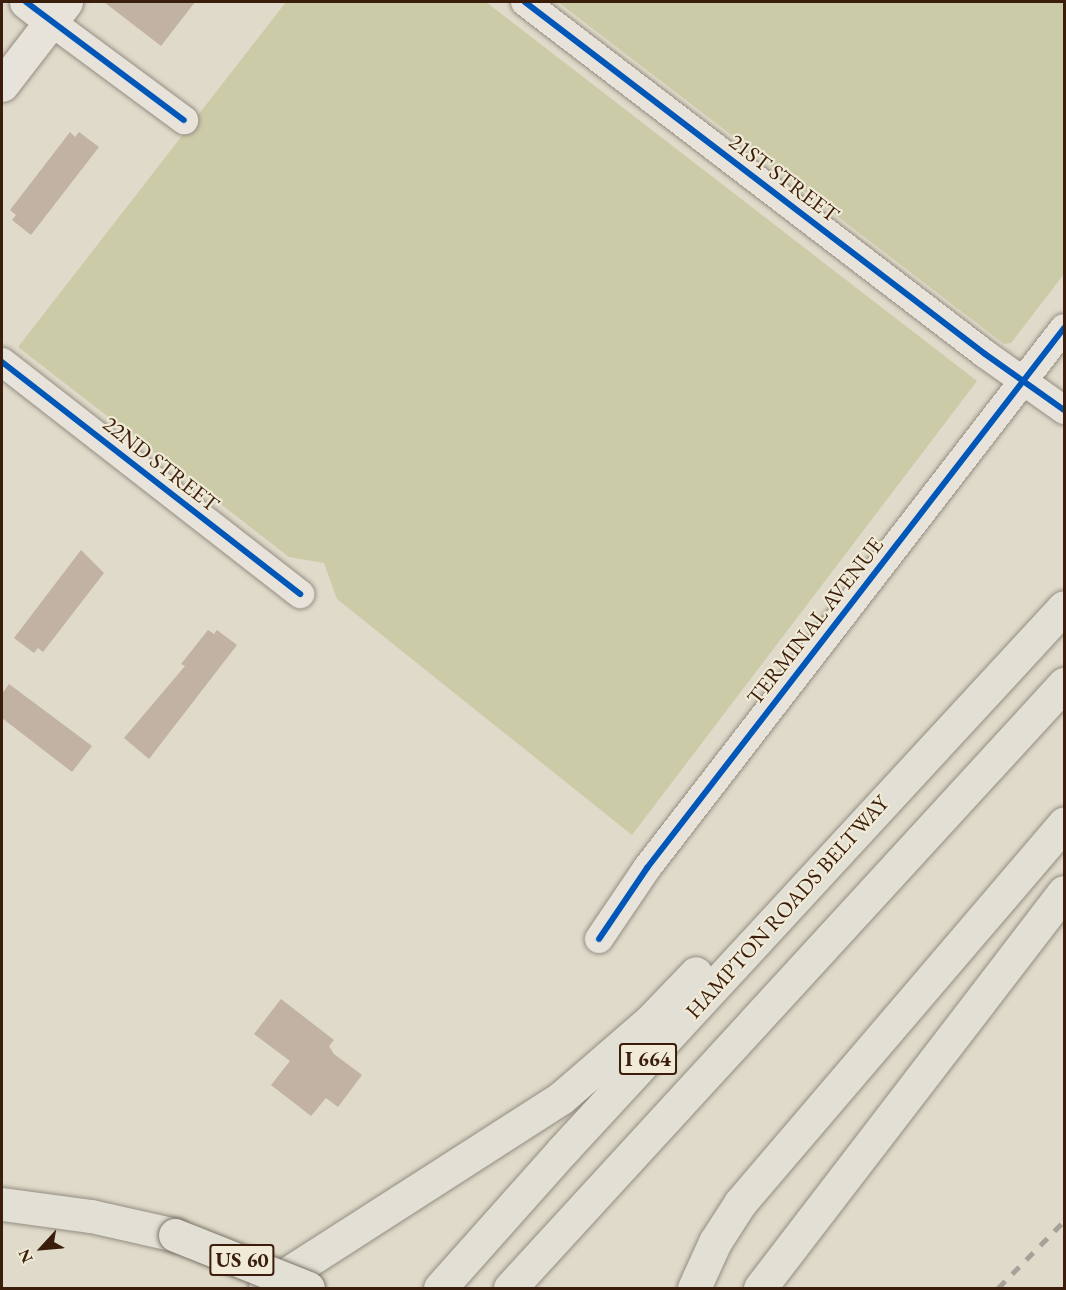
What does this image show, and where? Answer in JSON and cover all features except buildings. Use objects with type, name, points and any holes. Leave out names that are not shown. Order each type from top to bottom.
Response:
[{"type":"main road","points":[[2,85],[47,8]]},
{"type":"main road","name":"HAMPTON ROADS BELTWAY","points":[[440,1288],[856,830],[1065,607]]},
{"type":"main road","name":"I 664","points":[[510,1288],[1065,684]]},
{"type":"main road","points":[[694,1288],[732,1215],[1065,823]]},
{"type":"main road","points":[[265,1288],[561,1098],[650,1021],[744,924],[856,830]]},
{"type":"main road","points":[[760,1288],[1065,892]]},
{"type":"main road","points":[[536,1288],[595,1194]]},
{"type":"main road","name":"US 60","points":[[2,1204],[92,1216],[175,1235],[308,1288]]},
{"type":"street","name":"21ST STREET","points":[[525,2],[1022,383],[1065,410]]},
{"type":"street","points":[[47,8],[184,120]]},
{"type":"street","name":"TERMINAL AVENUE","points":[[599,939],[647,868],[1065,328]]},
{"type":"street","name":"22ND STREET","points":[[2,362],[300,594]]},
{"type":"green space","points":[[286,2],[486,2],[977,381],[632,835],[337,599],[324,563],[289,557],[18,347]]},
{"type":"green space","points":[[558,2],[1064,2],[1064,274],[1011,343],[1004,344]]},
{"type":"railway","points":[[998,1288],[1064,1221]]},
{"type":"cycle path","points":[[26,2],[184,120]]},
{"type":"cycle path","points":[[525,2],[985,354],[1064,410]]},
{"type":"cycle path","points":[[599,939],[647,868],[1064,328]]},
{"type":"cycle path","points":[[2,362],[300,594]]}]
